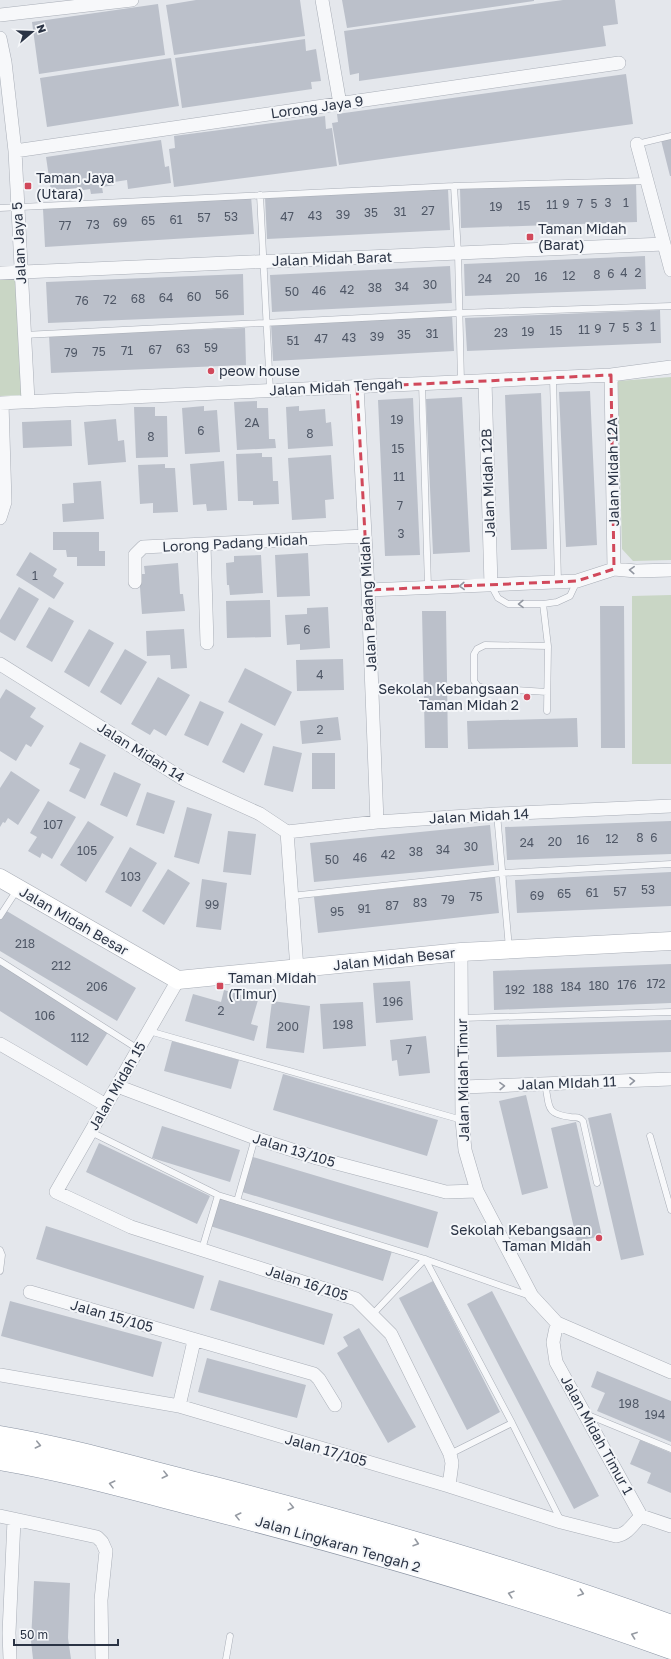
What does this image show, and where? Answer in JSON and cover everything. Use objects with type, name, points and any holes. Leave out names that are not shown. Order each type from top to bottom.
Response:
[{"type":"highway","name":"Jalan Lingkaran Tengah 2","points":[[0,1437],[98,1459],[321,1515],[544,1581],[671,1626]]},
{"type":"highway","name":"Jalan Lingkaran Tengah 2","points":[[0,1459],[92,1479],[317,1536],[539,1603],[671,1648]]},
{"type":"street","points":[[0,15],[132,0]]},
{"type":"street","points":[[322,0],[340,104]]},
{"type":"street","name":"Jalan Jaya 5","points":[[0,38],[5,62],[15,151],[20,272],[28,401]]},
{"type":"street","name":"Lorong Jaya 9","points":[[15,151],[619,63]]},
{"type":"street","points":[[637,144],[671,270]]},
{"type":"street","name":"Jalan Midah Barat","points":[[0,272],[458,254],[664,244]]},
{"type":"street","name":"Jalan Midah Tengah","points":[[1,403],[611,375],[671,367]]},
{"type":"street","name":"Jalan Midah 12A","points":[[611,375],[614,569]]},
{"type":"street","name":"Jalan Midah 12B","points":[[485,380],[491,585]]},
{"type":"street","name":"Jalan Padang Midah","points":[[357,386],[368,590],[377,822]]},
{"type":"street","points":[[0,518],[5,502],[2,465],[1,403]]},
{"type":"street","name":"Lorong Padang Midah","points":[[135,582],[135,555],[142,547],[364,536]]},
{"type":"street","points":[[204,545],[208,643]]},
{"type":"street","points":[[368,590],[577,581],[614,569],[636,571],[671,570]]},
{"type":"street","name":"Jalan Midah 14","points":[[0,664],[185,780],[260,814],[287,832],[377,822],[497,814],[671,806]]},
{"type":"street","points":[[287,832],[297,968]]},
{"type":"street","name":"Jalan Midah Besar","points":[[0,878],[178,980],[461,952],[671,941]]},
{"type":"street","name":"Jalan Midah Timur","points":[[461,952],[462,1120],[465,1150],[477,1191],[532,1296],[557,1323],[671,1372]]},
{"type":"street","name":"Jalan Midah 15","points":[[56,1192],[178,980]]},
{"type":"street","points":[[0,1044],[106,1105]]},
{"type":"street","name":"Jalan MIdah 11","points":[[463,1087],[671,1079]]},
{"type":"street","name":"Jalan 13/105","points":[[117,1086],[255,1138],[317,1158],[446,1192],[477,1191]]},
{"type":"street","name":"Jalan 16/105","points":[[56,1192],[131,1227],[356,1300],[391,1334],[450,1454],[452,1463],[449,1486]]},
{"type":"street","name":"Jalan 15/105","points":[[30,1292],[314,1374],[319,1379],[335,1405]]},
{"type":"street","name":"Jalan Midah Timur 1","points":[[557,1323],[553,1342],[556,1362],[641,1516]]},
{"type":"street","points":[[179,1406],[194,1340]]},
{"type":"street","name":"Jalan 17/105","points":[[0,1375],[179,1406],[449,1486],[562,1522],[616,1536],[622,1535],[628,1531],[641,1516]]},
{"type":"street","points":[[0,1516],[97,1537],[102,1542],[106,1551],[102,1600],[102,1659]]},
{"type":"street","points":[[641,1516],[671,1526]]},
{"type":"street","points":[[10,1659],[9,1633],[14,1520]]},
{"type":"lane","points":[[637,144],[671,136]]},
{"type":"lane","points":[[0,208],[454,186],[647,181]]},
{"type":"lane","points":[[454,186],[458,254],[462,382]]},
{"type":"lane","points":[[260,195],[263,262],[268,322],[270,390]]},
{"type":"lane","points":[[24,335],[460,312],[671,306]]},
{"type":"lane","points":[[553,377],[558,582]]},
{"type":"lane","points":[[422,383],[428,587]]},
{"type":"lane","points":[[491,585],[498,598],[508,604],[542,604],[557,602],[570,596],[577,581]]},
{"type":"lane","points":[[542,604],[548,646],[547,711]]},
{"type":"lane","points":[[547,692],[484,688],[478,686],[474,681],[474,654],[477,649],[485,644],[548,646]]},
{"type":"lane","points":[[497,814],[509,949]]},
{"type":"lane","points":[[291,896],[502,873],[671,864]]},
{"type":"lane","points":[[0,916],[18,889]]},
{"type":"lane","points":[[0,962],[138,1049]]},
{"type":"lane","points":[[462,1018],[671,1012]]},
{"type":"lane","points":[[149,1031],[462,1120]]},
{"type":"lane","points":[[545,1084],[549,1106],[553,1113],[557,1115],[580,1118],[583,1120],[597,1183]]},
{"type":"lane","points":[[91,1132],[218,1195],[425,1259],[532,1296]]},
{"type":"lane","points":[[650,1136],[671,1210]]},
{"type":"lane","points":[[236,1201],[255,1138]]},
{"type":"lane","points":[[202,1249],[218,1195]]},
{"type":"lane","points":[[0,1250],[2,1255],[0,1271]]},
{"type":"lane","points":[[371,1316],[425,1259]]},
{"type":"lane","points":[[425,1259],[512,1423],[562,1522]]},
{"type":"lane","points":[[585,1414],[671,1450]]},
{"type":"lane","points":[[450,1454],[512,1423]]},
{"type":"lane","points":[[226,1659],[230,1636]]},
{"type":"highlighted area","points":[[611,375],[614,569],[577,581],[368,590],[357,387]]},
{"type":"green space","points":[[15,276],[23,395],[0,396],[0,277]]},
{"type":"green space","points":[[671,377],[671,560],[633,561],[622,549],[618,381]]},
{"type":"green space","points":[[671,595],[671,764],[632,764],[632,596]]},
{"type":"building","points":[[196,0],[300,0],[305,36],[174,55],[166,5]]},
{"type":"building","points":[[342,0],[534,0],[534,1],[347,28]]},
{"type":"building","points":[[563,0],[615,0],[618,24],[603,26],[606,46],[359,81],[359,73],[350,75],[344,31]]},
{"type":"building","points":[[158,4],[165,55],[39,74],[32,22]]},
{"type":"building","points":[[305,39],[306,51],[316,49],[321,81],[311,82],[312,89],[182,108],[175,58]]},
{"type":"building","points":[[171,58],[179,106],[47,127],[40,78]]},
{"type":"building","points":[[626,74],[633,124],[339,165],[332,123],[338,122],[337,114]]},
{"type":"building","points":[[325,116],[326,129],[332,128],[337,166],[174,187],[169,149],[175,148],[174,136]]},
{"type":"building","points":[[671,138],[671,176],[670,176],[661,140]]},
{"type":"building","points":[[161,140],[165,167],[169,166],[171,183],[128,189],[127,180],[114,182],[115,185],[102,187],[103,193],[91,194],[90,189],[77,191],[77,188],[51,191],[46,157]]},
{"type":"building","points":[[636,182],[637,222],[461,228],[460,188]]},
{"type":"building","points":[[448,189],[450,230],[267,239],[265,197]]},
{"type":"building","points":[[251,196],[254,234],[45,247],[43,209]]},
{"type":"building","points":[[645,256],[646,289],[465,296],[464,264]]},
{"type":"building","points":[[450,266],[452,303],[272,312],[270,275]]},
{"type":"building","points":[[243,274],[244,315],[48,323],[46,282]]},
{"type":"building","points":[[660,310],[661,343],[467,351],[465,318]]},
{"type":"building","points":[[452,314],[454,351],[273,361],[271,323]]},
{"type":"building","points":[[245,328],[246,365],[51,373],[49,335]]},
{"type":"building","points":[[590,391],[597,545],[566,547],[559,392]]},
{"type":"building","points":[[541,393],[547,549],[511,550],[505,395]]},
{"type":"building","points":[[462,397],[470,552],[433,554],[426,399]]},
{"type":"building","points":[[413,398],[420,555],[385,556],[378,400]]},
{"type":"building","points":[[257,401],[257,408],[268,408],[269,439],[275,439],[276,448],[237,450],[234,402]]},
{"type":"building","points":[[204,406],[204,411],[217,410],[220,452],[185,454],[182,408]]},
{"type":"building","points":[[299,406],[299,411],[325,409],[326,423],[331,422],[333,446],[288,449],[286,407]]},
{"type":"building","points":[[134,407],[155,407],[155,416],[167,416],[168,457],[136,458]]},
{"type":"building","points":[[116,419],[118,441],[124,440],[126,462],[88,465],[84,422]]},
{"type":"building","points":[[71,420],[72,446],[23,448],[22,422]]},
{"type":"building","points":[[262,453],[262,457],[272,457],[273,481],[278,481],[279,504],[253,505],[253,501],[238,501],[236,454]]},
{"type":"building","points":[[331,455],[334,499],[325,500],[326,518],[292,520],[288,458]]},
{"type":"building","points":[[224,461],[227,510],[207,511],[206,504],[193,505],[190,464]]},
{"type":"building","points":[[165,464],[165,468],[175,468],[178,512],[153,513],[153,503],[140,504],[138,465]]},
{"type":"building","points":[[101,481],[104,519],[63,522],[62,504],[74,503],[73,483]]},
{"type":"building","points":[[53,532],[99,532],[99,551],[105,551],[105,566],[77,566],[77,557],[67,557],[66,550],[53,550]]},
{"type":"building","points":[[30,552],[57,569],[53,576],[64,583],[54,599],[16,575]]},
{"type":"building","points":[[308,553],[310,596],[277,597],[275,555]]},
{"type":"building","points":[[261,555],[263,593],[230,595],[229,585],[227,585],[226,563],[234,562],[234,556]]},
{"type":"building","points":[[178,563],[180,594],[183,594],[185,611],[142,614],[139,574],[145,574],[144,566]]},
{"type":"building","points":[[19,587],[39,599],[15,641],[0,632],[0,620]]},
{"type":"building","points":[[270,600],[271,637],[227,638],[226,601]]},
{"type":"building","points":[[600,606],[624,606],[625,748],[601,748]]},
{"type":"building","points":[[49,607],[74,621],[52,662],[26,647]]},
{"type":"building","points":[[328,607],[330,648],[300,650],[300,644],[287,645],[285,615],[307,614],[307,608]]},
{"type":"building","points":[[422,611],[446,611],[448,748],[425,748]]},
{"type":"building","points":[[89,629],[114,643],[89,687],[64,672]]},
{"type":"building","points":[[184,629],[187,668],[171,669],[170,655],[147,656],[146,631]]},
{"type":"building","points":[[125,649],[147,662],[121,705],[100,692]]},
{"type":"building","points":[[343,659],[344,690],[297,691],[296,660]]},
{"type":"building","points":[[245,668],[292,692],[275,726],[228,702]]},
{"type":"building","points":[[158,677],[190,695],[166,736],[154,729],[150,735],[131,724]]},
{"type":"building","points":[[6,689],[36,708],[30,717],[44,726],[31,747],[26,744],[16,761],[0,751],[0,699]]},
{"type":"building","points":[[200,701],[224,712],[208,746],[184,735]]},
{"type":"building","points":[[338,717],[341,740],[302,744],[300,721]]},
{"type":"building","points":[[577,718],[578,747],[468,749],[467,721]]},
{"type":"building","points":[[241,723],[263,734],[244,773],[222,762]]},
{"type":"building","points":[[80,742],[106,755],[85,799],[69,791],[80,769],[69,764]]},
{"type":"building","points":[[273,746],[302,753],[293,792],[264,785]]},
{"type":"building","points":[[312,753],[335,753],[335,789],[312,789]]},
{"type":"building","points":[[11,771],[40,790],[18,825],[8,818],[0,827],[0,788]]},
{"type":"building","points":[[114,772],[141,784],[127,817],[100,805]]},
{"type":"building","points":[[147,792],[175,801],[164,834],[136,825]]},
{"type":"building","points":[[48,801],[76,817],[52,859],[42,853],[40,858],[28,851],[37,837],[30,833]]},
{"type":"building","points":[[187,807],[212,814],[199,864],[174,857]]},
{"type":"building","points":[[88,821],[114,837],[86,882],[60,865]]},
{"type":"building","points":[[671,821],[671,854],[507,860],[505,827]]},
{"type":"building","points":[[490,825],[494,865],[314,882],[310,843]]},
{"type":"building","points":[[228,831],[256,834],[251,875],[223,872]]},
{"type":"building","points":[[130,847],[157,863],[131,907],[105,892]]},
{"type":"building","points":[[168,869],[190,883],[164,925],[142,911]]},
{"type":"building","points":[[671,872],[671,906],[517,913],[515,880]]},
{"type":"building","points":[[495,877],[499,913],[318,933],[314,897]]},
{"type":"building","points":[[202,879],[227,883],[221,930],[196,927]]},
{"type":"building","points":[[5,910],[136,988],[117,1021],[0,951],[0,918]]},
{"type":"building","points":[[0,964],[108,1032],[87,1066],[0,1011]]},
{"type":"building","points":[[671,964],[671,1003],[494,1010],[493,971]]},
{"type":"building","points":[[410,981],[413,1020],[376,1023],[373,983]]},
{"type":"building","points":[[224,990],[258,1000],[251,1024],[258,1026],[254,1041],[185,1021],[193,994],[221,1002]]},
{"type":"building","points":[[272,1001],[310,1006],[304,1053],[266,1048]]},
{"type":"building","points":[[363,1002],[366,1046],[323,1049],[320,1004]]},
{"type":"building","points":[[671,1020],[671,1052],[497,1057],[496,1025]]},
{"type":"building","points":[[426,1036],[430,1073],[399,1076],[397,1060],[392,1061],[390,1040]]},
{"type":"building","points":[[172,1041],[239,1060],[231,1089],[164,1071]]},
{"type":"building","points":[[283,1074],[438,1120],[427,1156],[273,1110]]},
{"type":"building","points":[[526,1095],[548,1188],[522,1195],[499,1101]]},
{"type":"building","points":[[611,1113],[644,1255],[621,1260],[588,1118]]},
{"type":"building","points":[[576,1122],[602,1236],[577,1241],[551,1128]]},
{"type":"building","points":[[162,1126],[240,1150],[230,1182],[152,1158]]},
{"type":"building","points":[[99,1143],[210,1196],[197,1224],[86,1172]]},
{"type":"building","points":[[253,1157],[438,1212],[428,1248],[242,1192]]},
{"type":"building","points":[[219,1197],[392,1251],[383,1281],[210,1226]]},
{"type":"building","points":[[46,1226],[204,1276],[194,1309],[36,1259]]},
{"type":"building","points":[[219,1280],[333,1314],[324,1345],[210,1310]]},
{"type":"building","points":[[433,1281],[500,1412],[467,1430],[399,1298]]},
{"type":"building","points":[[492,1291],[599,1496],[574,1509],[467,1304]]},
{"type":"building","points":[[10,1301],[162,1342],[153,1377],[1,1336]]},
{"type":"building","points":[[359,1328],[416,1427],[388,1443],[337,1353],[348,1346],[343,1337]]},
{"type":"building","points":[[207,1358],[306,1385],[297,1418],[198,1392]]},
{"type":"building","points":[[597,1371],[671,1401],[671,1442],[597,1411],[605,1393],[591,1387]]},
{"type":"building","points":[[640,1440],[671,1453],[671,1493],[647,1483],[651,1473],[630,1464]]},
{"type":"building","points":[[34,1581],[70,1583],[68,1638],[71,1659],[33,1659],[31,1641]]},
{"type":"place","name":"Taman Jaya (Utara)","points":[[28,186]]},
{"type":"place","name":"Taman Midah (Barat)","points":[[530,237]]},
{"type":"place","name":"peow house","points":[[211,371]]},
{"type":"place","name":"Sekolah Kebangsaan Taman Midah 2","points":[[527,697]]},
{"type":"place","name":"Taman Midah (Timur)","points":[[220,986]]},
{"type":"place","name":"Sekolah Kebangsaan Taman Midah","points":[[599,1238]]}]
